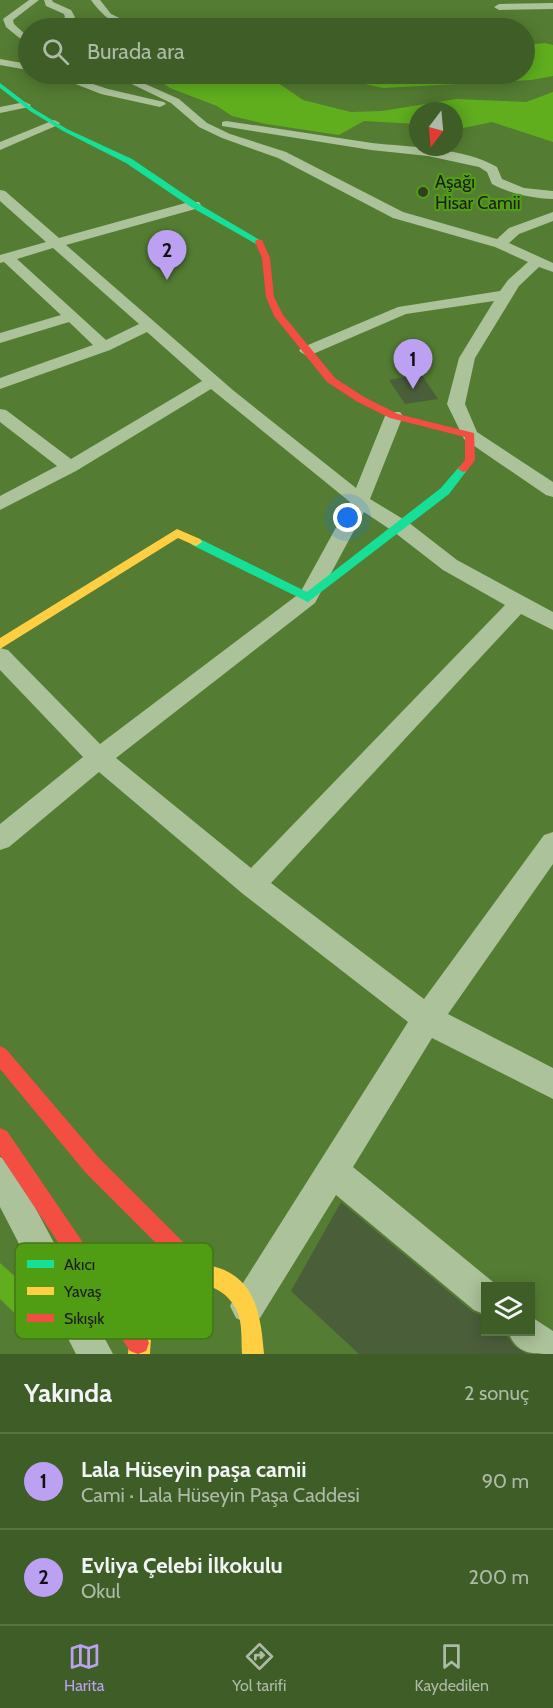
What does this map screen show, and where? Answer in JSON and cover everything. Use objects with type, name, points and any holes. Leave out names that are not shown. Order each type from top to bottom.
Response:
[{"type":"street","points":[[48,0],[49,4],[68,12],[69,18]]},
{"type":"street","points":[[95,0],[108,16],[113,18]]},
{"type":"street","points":[[10,7],[32,2]]},
{"type":"street","points":[[18,33],[9,25],[8,19],[32,2]]},
{"type":"street","points":[[499,7],[553,6]]},
{"type":"street","points":[[0,62],[18,65]]},
{"type":"street","points":[[83,84],[105,92],[188,112]]},
{"type":"street","points":[[138,84],[224,124],[371,146],[416,150],[483,164],[493,170],[495,181],[510,189],[553,195]]},
{"type":"street","points":[[0,85],[25,105],[54,123],[129,161],[195,205],[261,243],[266,258],[270,297],[279,316],[331,380],[360,399],[394,416],[470,435],[553,492]]},
{"type":"street","points":[[175,101],[203,125],[218,133],[282,154],[399,215],[500,244],[553,268]]},
{"type":"street","points":[[0,110],[25,105]]},
{"type":"street","points":[[0,146],[54,123]]},
{"type":"street","points":[[0,194],[213,381],[360,501],[401,527],[450,565],[553,622]]},
{"type":"street","points":[[4,258],[195,205]]},
{"type":"street","points":[[500,244],[514,231],[553,216]]},
{"type":"street","points":[[4,258],[72,316],[104,347]]},
{"type":"street","points":[[0,839],[99,758],[401,527],[445,490],[470,460],[470,435],[456,404],[467,358],[513,283],[537,261]]},
{"type":"street","points":[[307,351],[403,310],[506,295]]},
{"type":"street","points":[[0,338],[72,316]]},
{"type":"street","points":[[0,384],[104,347],[149,325]]},
{"type":"street","points":[[0,504],[70,467],[213,381]]},
{"type":"street","points":[[0,414],[70,467]]},
{"type":"street","points":[[308,598],[360,501],[394,416]]},
{"type":"street","points":[[0,644],[177,533],[308,598]]},
{"type":"street","points":[[252,885],[520,602]]},
{"type":"street","points":[[0,656],[99,758],[252,885],[427,1019],[553,1084]]},
{"type":"street","points":[[253,1354],[251,1319],[333,1171],[427,1019],[553,843]]},
{"type":"street","points":[[0,1055],[92,1165],[170,1243]]},
{"type":"street","points":[[0,1138],[69,1243]]},
{"type":"street","points":[[333,1171],[481,1294]]},
{"type":"street","points":[[0,1173],[37,1243]]},
{"type":"street","points":[[213,1274],[228,1281],[239,1292],[251,1319],[269,1347]]},
{"type":"street","points":[[531,1336],[553,1354]]},
{"type":"street","points":[[87,1339],[95,1354]]},
{"type":"green space","points":[[535,44],[553,45],[553,76],[535,79]]},
{"type":"green space","points":[[164,84],[280,84],[303,100],[351,112],[382,111],[409,107],[409,124],[364,121],[339,135],[266,124],[232,116],[217,106]]},
{"type":"green space","points":[[365,84],[457,84],[383,88]]},
{"type":"green space","points":[[553,92],[553,142],[492,122],[463,128],[463,102],[438,102],[456,99],[526,102]]},
{"type":"green space","points":[[0,1263],[15,1276],[15,1314],[0,1299]]},
{"type":"building","points":[[421,374],[438,399],[405,404],[389,380]]},
{"type":"building","points":[[341,1202],[473,1312],[481,1315],[481,1336],[507,1336],[514,1346],[527,1354],[359,1354],[291,1291]]},
{"type":"traffic: fast","points":[[0,85],[32,110],[65,130],[129,161],[194,205],[259,242]]},
{"type":"traffic: fast","points":[[196,542],[308,598],[445,491],[463,469]]},
{"type":"traffic: slow","points":[[0,644],[177,533],[196,542]]},
{"type":"traffic: slow","points":[[213,1277],[234,1289],[244,1301],[250,1317],[253,1354]]},
{"type":"traffic: slow","points":[[139,1354],[140,1339]]},
{"type":"traffic: jam","points":[[259,242],[266,258],[270,297],[279,316],[331,380],[360,399],[394,416],[470,435],[470,460],[463,469]]},
{"type":"traffic: jam","points":[[0,1055],[92,1165],[170,1243]]},
{"type":"traffic: jam","points":[[0,1138],[71,1243]]},
{"type":"traffic: jam","points":[[135,1339],[138,1343]]},
{"type":"place","name":"Aşağı Hisar Camii","points":[[423,192]]},
{"type":"place","name":"Evliya Çelebi İlkokulu","points":[[167,280]]},
{"type":"place","name":"Lala Hüseyin paşa camii","points":[[413,389]]}]
